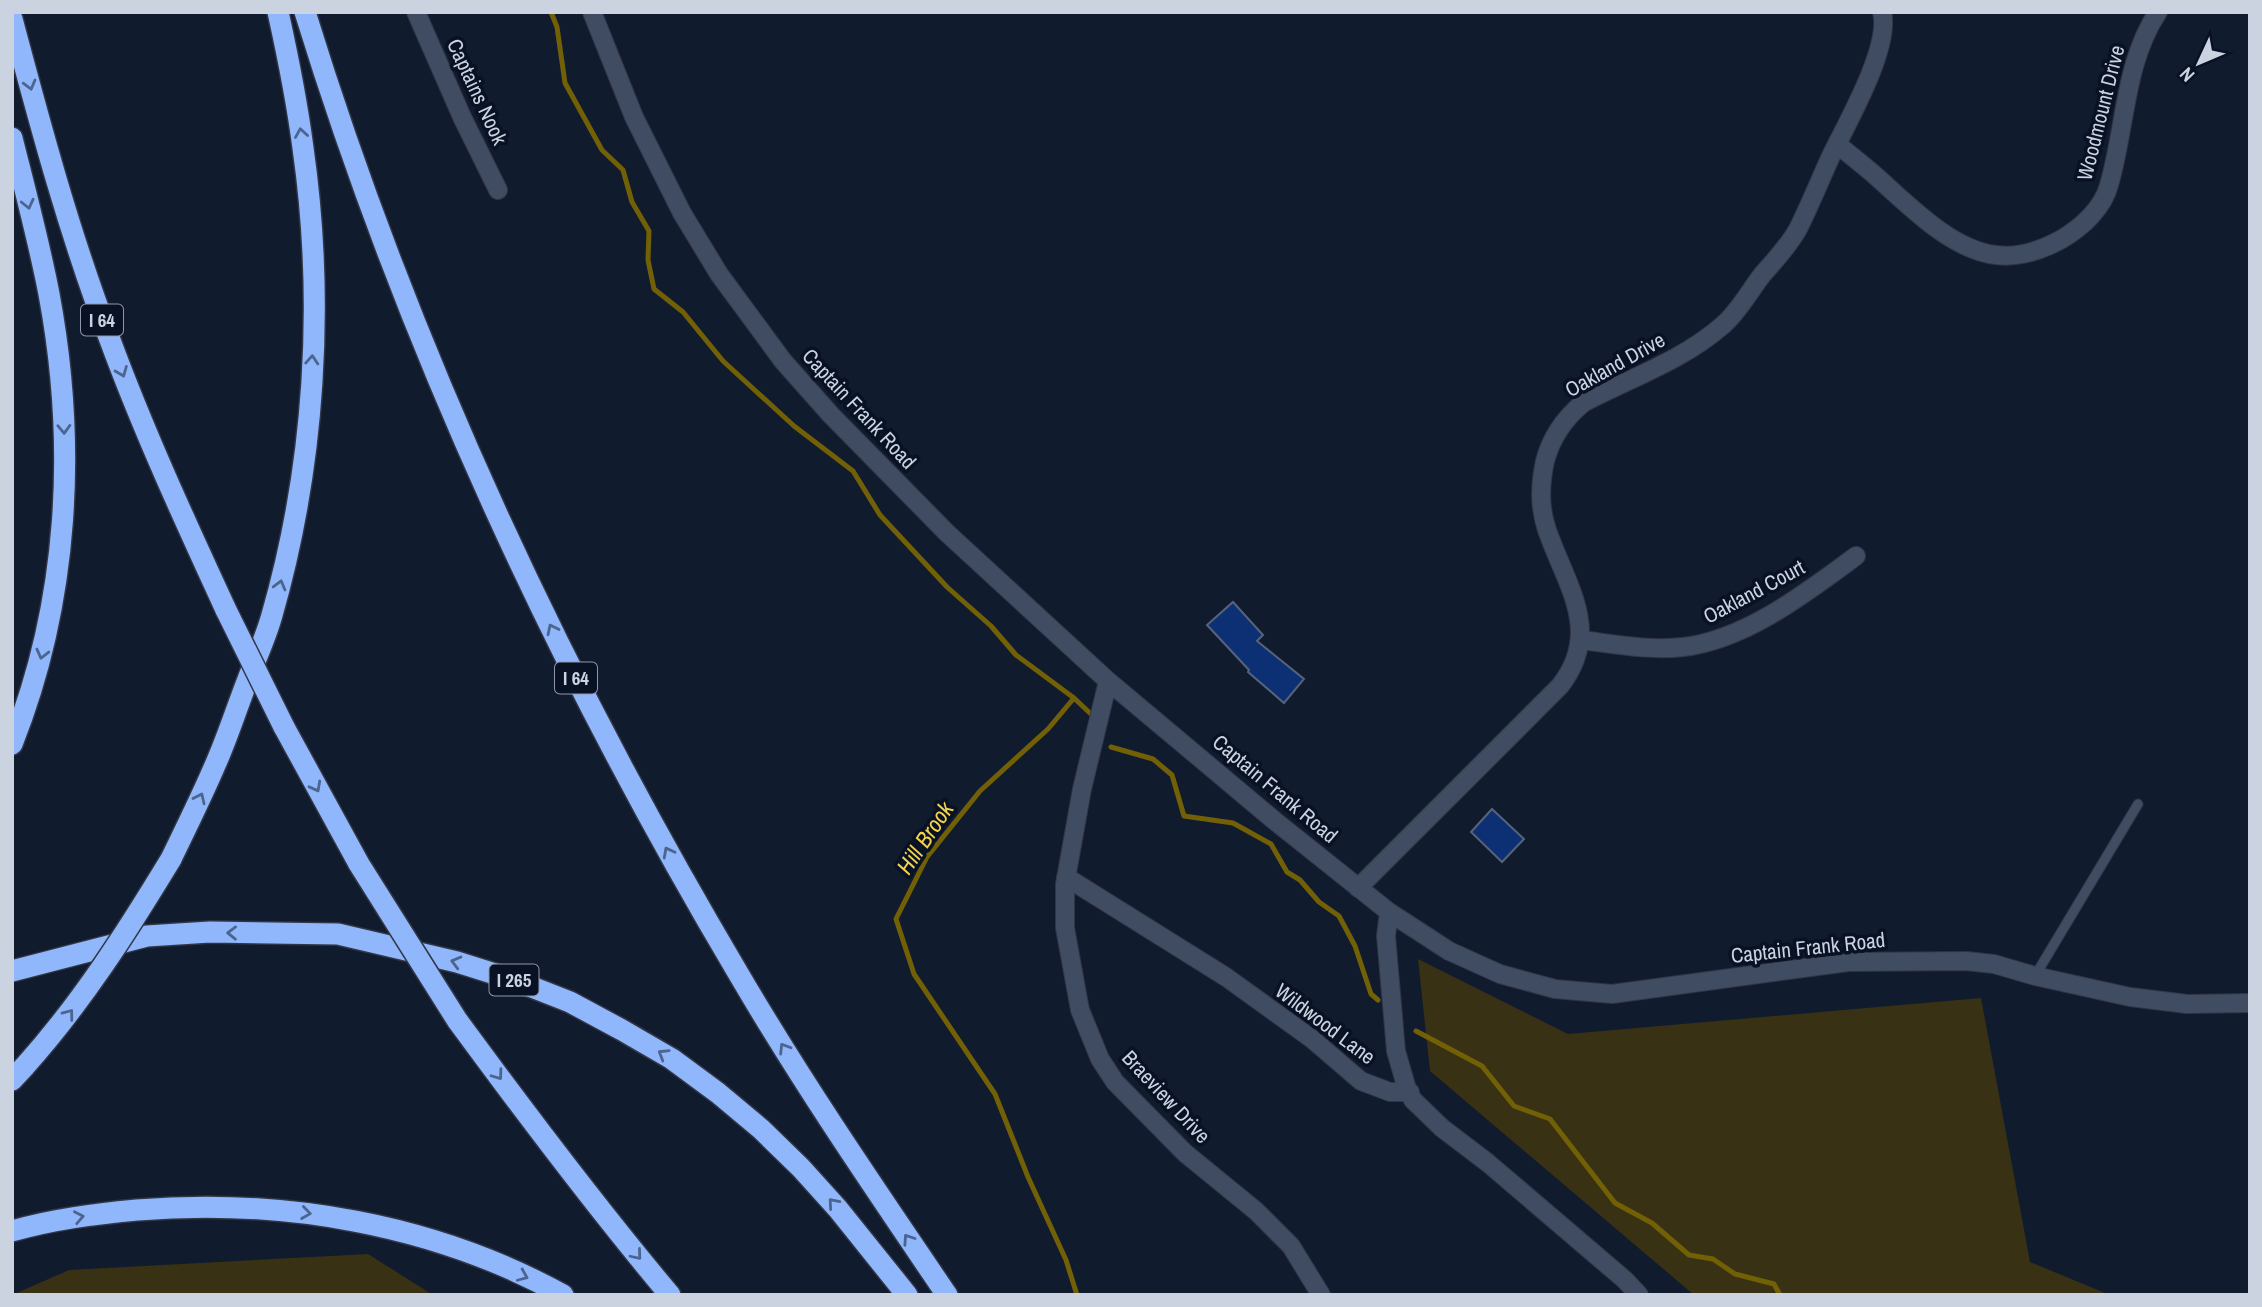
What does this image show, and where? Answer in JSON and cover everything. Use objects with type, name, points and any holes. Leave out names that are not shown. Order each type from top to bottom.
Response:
[{"type":"highway","points":[[19,1073],[54,1034],[110,958],[171,859],[216,764],[271,617],[290,543],[301,479],[313,348],[314,281],[304,149],[278,12]]},
{"type":"highway","name":"I 64","points":[[304,12],[364,190],[400,284],[495,510],[552,631],[649,817],[739,975],[840,1137],[947,1295]]},
{"type":"highway","name":"I 64","points":[[12,19],[45,143],[105,327],[160,468],[284,727],[359,864],[457,1020],[546,1141],[670,1295]]},
{"type":"highway","points":[[12,138],[49,293],[63,399],[65,454],[63,521],[51,615],[39,667],[12,744]]},
{"type":"highway","name":"I 265","points":[[12,971],[147,936],[210,932],[338,934],[457,962],[514,980],[570,1002],[622,1030],[672,1059],[718,1093],[802,1168],[907,1295]]},
{"type":"highway","points":[[12,1231],[94,1214],[158,1208],[225,1207],[291,1211],[357,1221],[420,1235],[563,1295]]},
{"type":"street","name":"Captains Nook","points":[[416,12],[462,117],[498,190]]},
{"type":"street","name":"Captain Frank Road","points":[[592,12],[634,117],[676,202],[719,274],[783,361],[859,446],[940,527],[1108,681],[1358,888],[1433,942],[1473,963],[1527,983],[1584,993],[1612,994],[1848,962],[1966,961],[1994,964],[2130,997],[2187,1004],[2250,1003]]},
{"type":"street","name":"Oakland Drive","points":[[1358,888],[1571,672],[1581,640],[1577,603],[1547,530],[1540,482],[1554,438],[1571,414],[1583,403],[1678,356],[1709,337],[1734,314],[1777,261],[1797,230],[1876,58],[1884,21],[1882,12]]},
{"type":"street","name":"Woodmount Drive","points":[[1837,144],[1905,202],[1968,247],[1996,256],[2011,256],[2049,245],[2082,225],[2109,188],[2128,91],[2147,29],[2158,12]]},
{"type":"street","name":"Oakland Court","points":[[1581,640],[1665,648],[1711,642],[1727,637],[1769,614],[1856,556]]},
{"type":"street","name":"Braeview Drive","points":[[1108,681],[1082,789],[1066,877],[1065,928],[1080,1010],[1100,1059],[1115,1082],[1185,1153],[1256,1211],[1290,1245],[1321,1295]]},
{"type":"street","name":"Wildwood Lane","points":[[1066,877],[1226,977],[1312,1039],[1361,1081],[1390,1092],[1410,1093]]},
{"type":"street","points":[[1389,912],[1385,936],[1396,1051],[1402,1076],[1413,1100],[1442,1128],[1488,1163],[1639,1295]]},
{"type":"lane","points":[[2035,976],[2138,804]]},
{"type":"shaded area","points":[[1418,959],[1568,1034],[1981,998],[2030,1262],[2110,1295],[1694,1295],[1430,1071]]},
{"type":"shaded area","points":[[368,1254],[433,1295],[12,1295],[69,1270]]},
{"type":"building","points":[[1233,602],[1263,635],[1257,641],[1304,679],[1284,703],[1248,672],[1207,625]]},
{"type":"building","points":[[1492,809],[1524,839],[1502,862],[1471,832]]},
{"type":"waterway","points":[[551,12],[557,27],[565,83],[602,150],[623,170],[632,202],[649,231],[648,260],[654,289],[683,312],[723,361],[794,426],[853,471],[880,515],[947,587],[991,626],[1016,655],[1074,698],[1093,716]]},
{"type":"waterway","name":"Hill Brook","points":[[1074,698],[1048,729],[980,791],[927,857],[896,919],[914,974],[995,1094],[1028,1177],[1066,1260],[1077,1295]]},
{"type":"waterway","points":[[1111,747],[1153,759],[1172,775],[1184,816],[1233,823],[1271,844],[1287,872],[1300,880],[1319,902],[1339,916],[1355,946],[1371,994],[1378,1000]]},
{"type":"waterway","points":[[1416,1031],[1482,1066],[1514,1106],[1550,1119],[1615,1203],[1652,1223],[1689,1255],[1713,1259],[1735,1274],[1774,1284],[1780,1295]]}]
